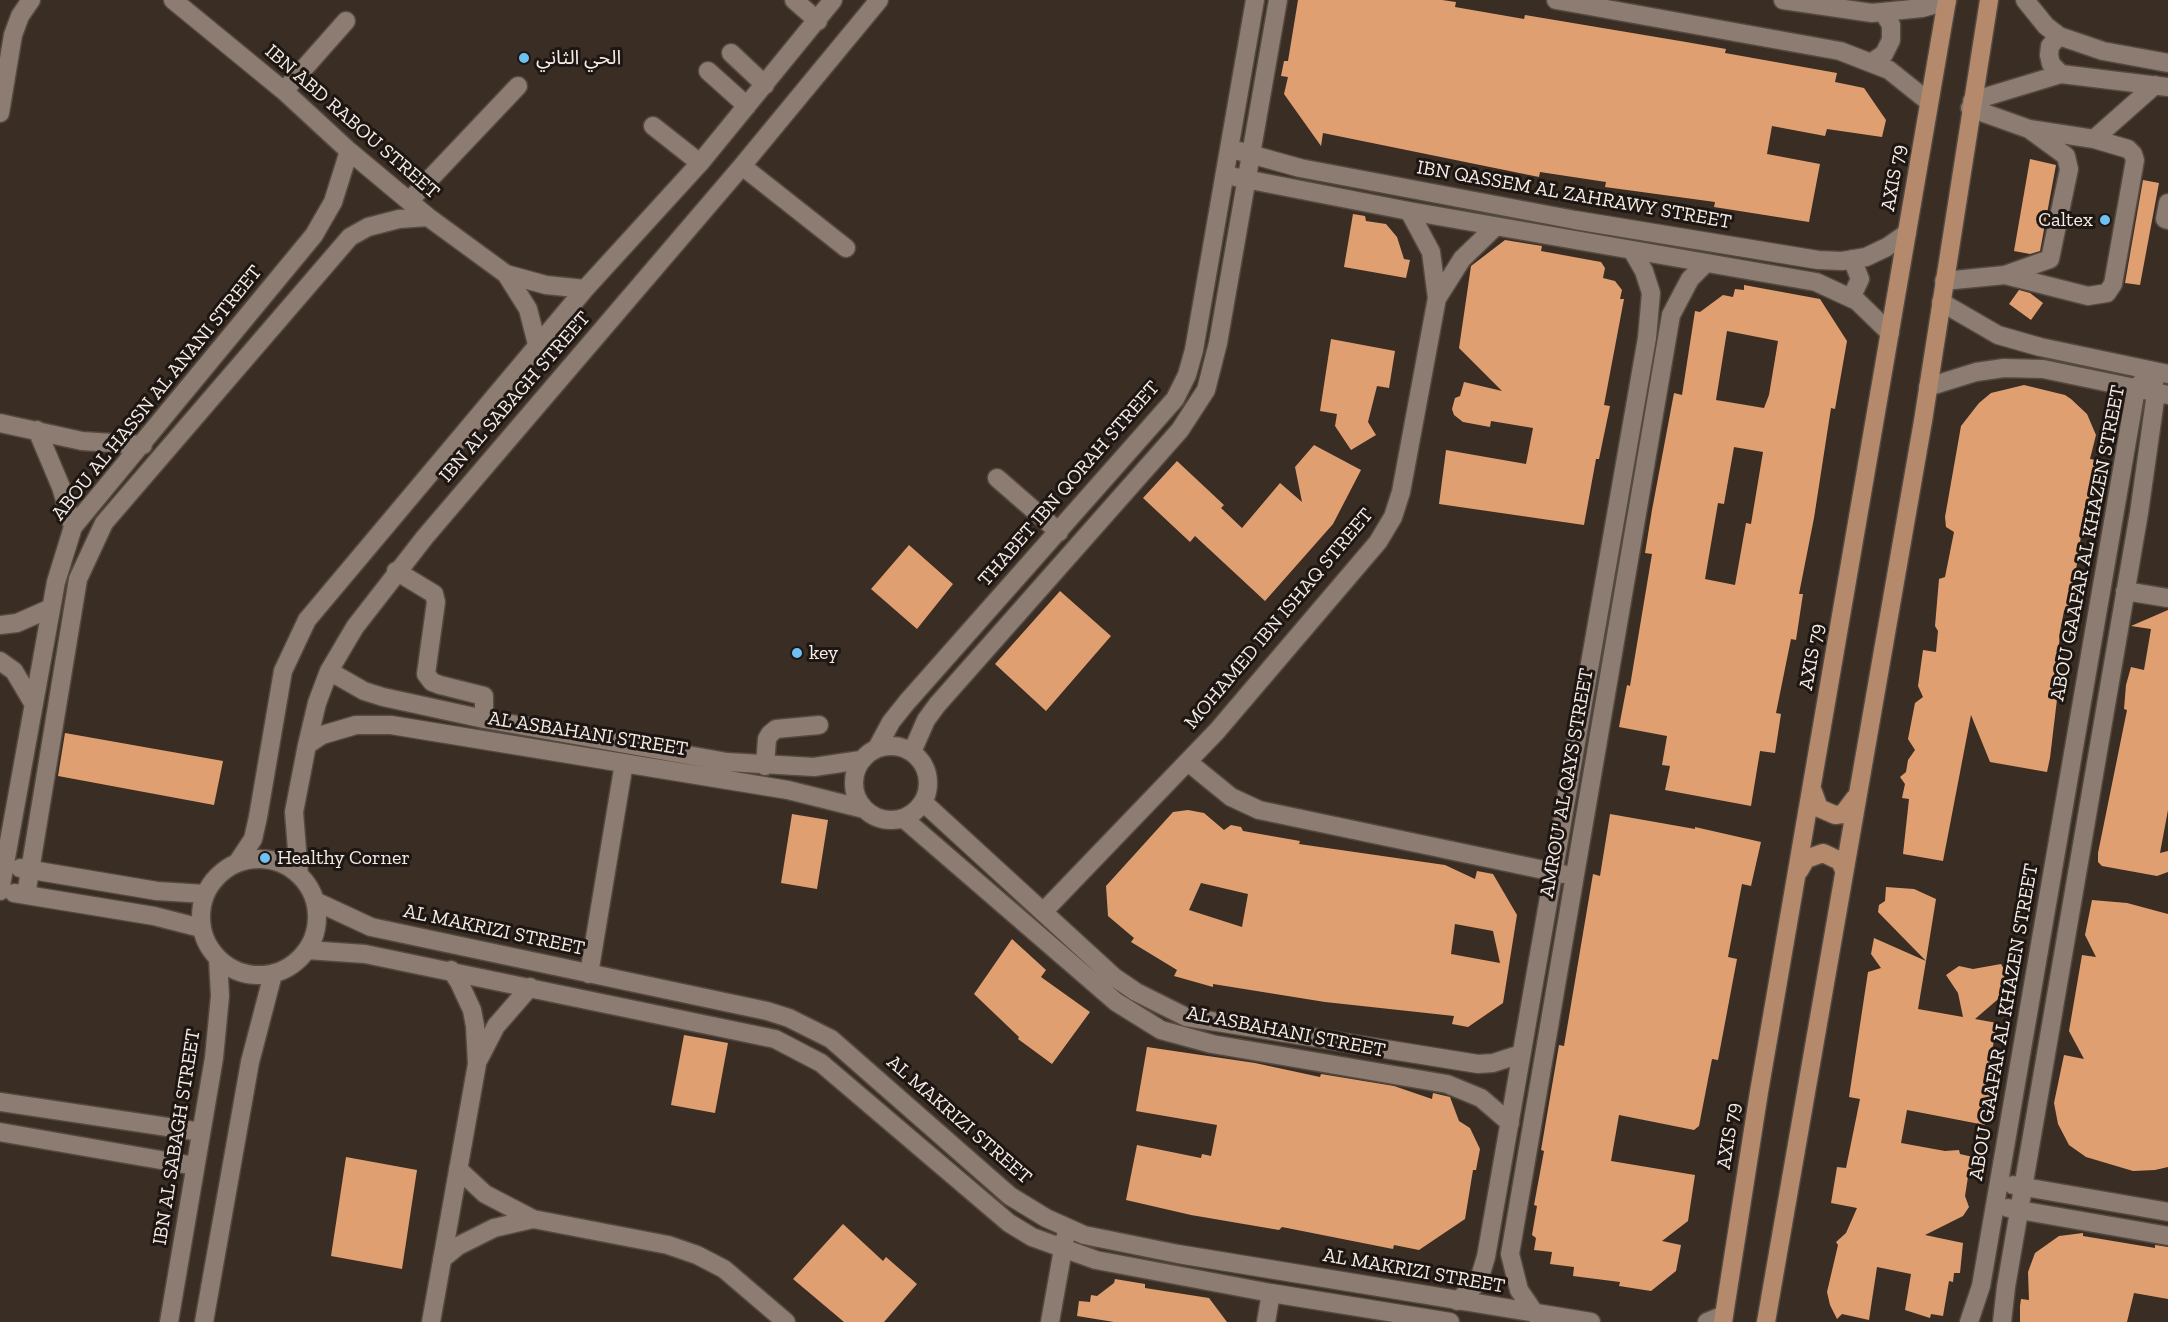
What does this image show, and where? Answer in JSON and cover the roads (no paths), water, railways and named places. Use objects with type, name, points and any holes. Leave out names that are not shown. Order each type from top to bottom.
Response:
[{"type":"main road","name":"AXIS 79","points":[[1723,1318],[1947,0]]},
{"type":"main road","points":[[1770,1320],[1844,870],[1928,387],[1989,0]]},
{"type":"main road","points":[[1812,789],[1819,808],[1834,815],[1843,814],[1850,807],[1859,787]]},
{"type":"main road","points":[[1797,876],[1806,859],[1814,854],[1832,855],[1844,870]]},
{"type":"street","points":[[0,113],[13,35],[20,16],[31,0]]},
{"type":"street","name":"IBN ABD RABOU STREET","points":[[173,0],[284,91],[349,151],[428,218],[506,274],[546,285],[585,289]]},
{"type":"street","points":[[794,0],[818,21]]},
{"type":"street","name":"IBN AL SABAGH STREET","points":[[237,863],[253,839],[283,671],[308,620],[538,348],[585,289],[700,163],[833,0]]},
{"type":"street","name":"IBN AL SABAGH STREET","points":[[299,874],[294,812],[307,744],[317,702],[329,671],[355,627],[396,571],[742,166],[879,0]]},
{"type":"street","name":"THABET IBN QORAH STREET","points":[[877,748],[891,722],[907,702],[1175,399],[1187,375],[1194,350],[1255,0]]},
{"type":"street","points":[[912,752],[926,720],[937,705],[1180,429],[1206,390],[1216,355],[1278,0]]},
{"type":"street","points":[[1556,0],[1840,51],[1872,62],[1910,84],[1929,102]]},
{"type":"street","points":[[1783,0],[1846,10],[1883,12],[1922,8],[1947,0]]},
{"type":"street","points":[[2025,0],[2046,26],[2059,36],[2103,51],[2168,63]]},
{"type":"street","points":[[1872,62],[1884,54],[1891,40],[1891,25],[1883,12]]},
{"type":"street","points":[[284,91],[346,21]]},
{"type":"street","points":[[2059,36],[2050,46],[2049,56],[2051,64],[2061,74]]},
{"type":"street","points":[[730,52],[765,85]]},
{"type":"street","points":[[708,71],[747,106]]},
{"type":"street","points":[[1971,104],[2061,74],[2162,86]]},
{"type":"street","points":[[409,201],[518,86]]},
{"type":"street","points":[[2094,139],[2162,86]]},
{"type":"street","points":[[1944,281],[2005,275],[2050,259],[2069,169],[2066,156],[2029,129],[1971,104]]},
{"type":"street","points":[[653,126],[700,163]]},
{"type":"street","points":[[2005,275],[2088,296],[2107,293],[2113,284],[2135,160],[2128,149],[2094,139],[2029,129]]},
{"type":"street","name":"IBN QASSEM AL ZAHRAWY STREET","points":[[1229,148],[1300,168],[1575,220],[1818,260],[1852,259],[1887,247],[1907,233]]},
{"type":"street","name":"ABOU AL HASSN AL ANANI STREET","points":[[0,891],[51,608],[60,565],[73,527],[314,235],[333,202],[349,151]]},
{"type":"street","points":[[742,166],[846,248]]},
{"type":"street","points":[[1224,175],[1409,212],[1816,282],[1851,298],[1875,316],[1890,333]]},
{"type":"street","points":[[2168,203],[2165,219],[2168,220]]},
{"type":"street","name":"MOHAMED IBN ISHAQ STREET","points":[[1044,911],[1188,762],[1276,665],[1378,543],[1393,517],[1401,492],[1437,298],[1431,252],[1409,212]]},
{"type":"street","name":"ABOU AL HASSN AL ANANI STREET","points":[[26,895],[78,579],[104,523],[335,252],[351,237],[368,227],[399,219],[428,218]]},
{"type":"street","points":[[1571,240],[1575,220]]},
{"type":"street","name":"MOHAMED IBN ISHAQ STREET","points":[[1437,298],[1462,259],[1495,227]]},
{"type":"street","name":"AMROU' AL QAYS STREET","points":[[1457,1301],[1478,1283],[1484,1271],[1651,313],[1651,293],[1644,271],[1632,252]]},
{"type":"street","points":[[1851,298],[1860,279],[1852,259]]},
{"type":"street","name":"AMROU' AL QAYS STREET","points":[[1536,1315],[1519,1290],[1510,1254],[1671,315],[1690,279],[1705,264]]},
{"type":"street","name":"IBN ABD RABOU STREET","points":[[506,274],[528,309],[538,348]]},
{"type":"street","points":[[1941,302],[1998,335],[2040,347],[2159,373]]},
{"type":"street","points":[[1928,387],[1976,372],[2004,368],[2043,369],[2162,394]]},
{"type":"street","name":"ABOU GAAFAR AL KHAZEN STREET","points":[[1969,1322],[1981,1286],[2136,389],[2159,373],[2162,394],[2019,1210],[2002,1322]]},
{"type":"street","points":[[0,423],[97,443],[143,445]]},
{"type":"street","points":[[37,430],[54,468],[73,527]]},
{"type":"street","points":[[997,478],[1054,537],[1065,558]]},
{"type":"street","points":[[60,565],[82,570]]},
{"type":"street","points":[[396,571],[434,594],[436,602],[426,674],[432,682],[484,696],[484,719]]},
{"type":"street","points":[[2126,591],[2168,598]]},
{"type":"street","points":[[0,625],[16,623],[51,608]]},
{"type":"street","points":[[0,661],[14,671],[33,703]]},
{"type":"street","name":"AL ASBAHANI STREET","points":[[329,671],[364,691],[383,697],[484,719],[727,762],[765,766],[814,767],[861,760]]},
{"type":"street","name":"AL ASBAHANI STREET","points":[[307,744],[339,729],[373,723],[788,790],[864,808]]},
{"type":"street","points":[[765,766],[770,734],[776,729],[819,725]]},
{"type":"street","points":[[889,745],[912,752],[924,766],[927,774],[928,784],[923,802],[915,812],[903,818],[889,820],[875,817],[857,800],[854,779],[861,760],[877,748],[889,745]]},
{"type":"street","points":[[1188,762],[1231,797],[1260,810],[1574,876]]},
{"type":"street","points":[[590,974],[624,763]]},
{"type":"street","name":"AL ASBAHANI STREET","points":[[923,802],[1114,977],[1136,992],[1185,1017],[1478,1064],[1493,1064],[1521,1054]]},
{"type":"street","name":"AL ASBAHANI STREET","points":[[903,818],[1116,1002],[1161,1030],[1212,1044],[1447,1084],[1481,1098],[1509,1123]]},
{"type":"street","points":[[263,859],[288,867],[299,874],[315,901],[317,918],[314,935],[307,950],[296,963],[273,974],[243,974],[218,959],[207,945],[201,928],[202,905],[205,894],[213,881],[237,863],[263,859]]},
{"type":"street","points":[[3,865],[157,891],[205,894]]},
{"type":"street","points":[[0,891],[154,916],[201,928]]},
{"type":"street","name":"AL MAKRIZI STREET","points":[[315,901],[371,927],[767,1011],[821,1033],[844,1048],[1010,1196],[1067,1228],[1103,1240],[1536,1315],[1591,1322]]},
{"type":"street","points":[[307,950],[346,951],[451,970],[759,1035],[791,1046],[821,1063],[1009,1223],[1032,1237],[1063,1250],[1096,1260],[1271,1293],[1450,1322]]},
{"type":"street","name":"IBN AL SABAGH STREET","points":[[169,1322],[218,1023],[220,996],[218,959]]},
{"type":"street","points":[[431,1322],[477,1064],[476,1026],[472,1010],[451,970]]},
{"type":"street","points":[[204,1322],[250,1062],[273,974]]},
{"type":"street","points":[[477,1064],[496,1026],[530,987]]},
{"type":"street","points":[[0,1102],[201,1132]]},
{"type":"street","points":[[0,1132],[195,1166]]},
{"type":"street","points":[[458,1169],[485,1194],[533,1219],[668,1245],[697,1255],[724,1269],[786,1322]]},
{"type":"street","points":[[1998,1183],[2168,1212]]},
{"type":"street","points":[[1994,1206],[2168,1236]]},
{"type":"street","points":[[442,1259],[458,1246],[494,1228],[533,1219]]},
{"type":"street","points":[[1050,1322],[1067,1228]]},
{"type":"street","points":[[1266,1322],[1271,1293]]},
{"type":"street","points":[[1707,1322],[1723,1318]]},
{"type":"place","name":"الحي الثاني","points":[[524,58]]},
{"type":"place","name":"Caltex","points":[[2105,220]]},
{"type":"place","name":"key","points":[[797,653]]},
{"type":"place","name":"Healthy Corner","points":[[265,858]]}]
